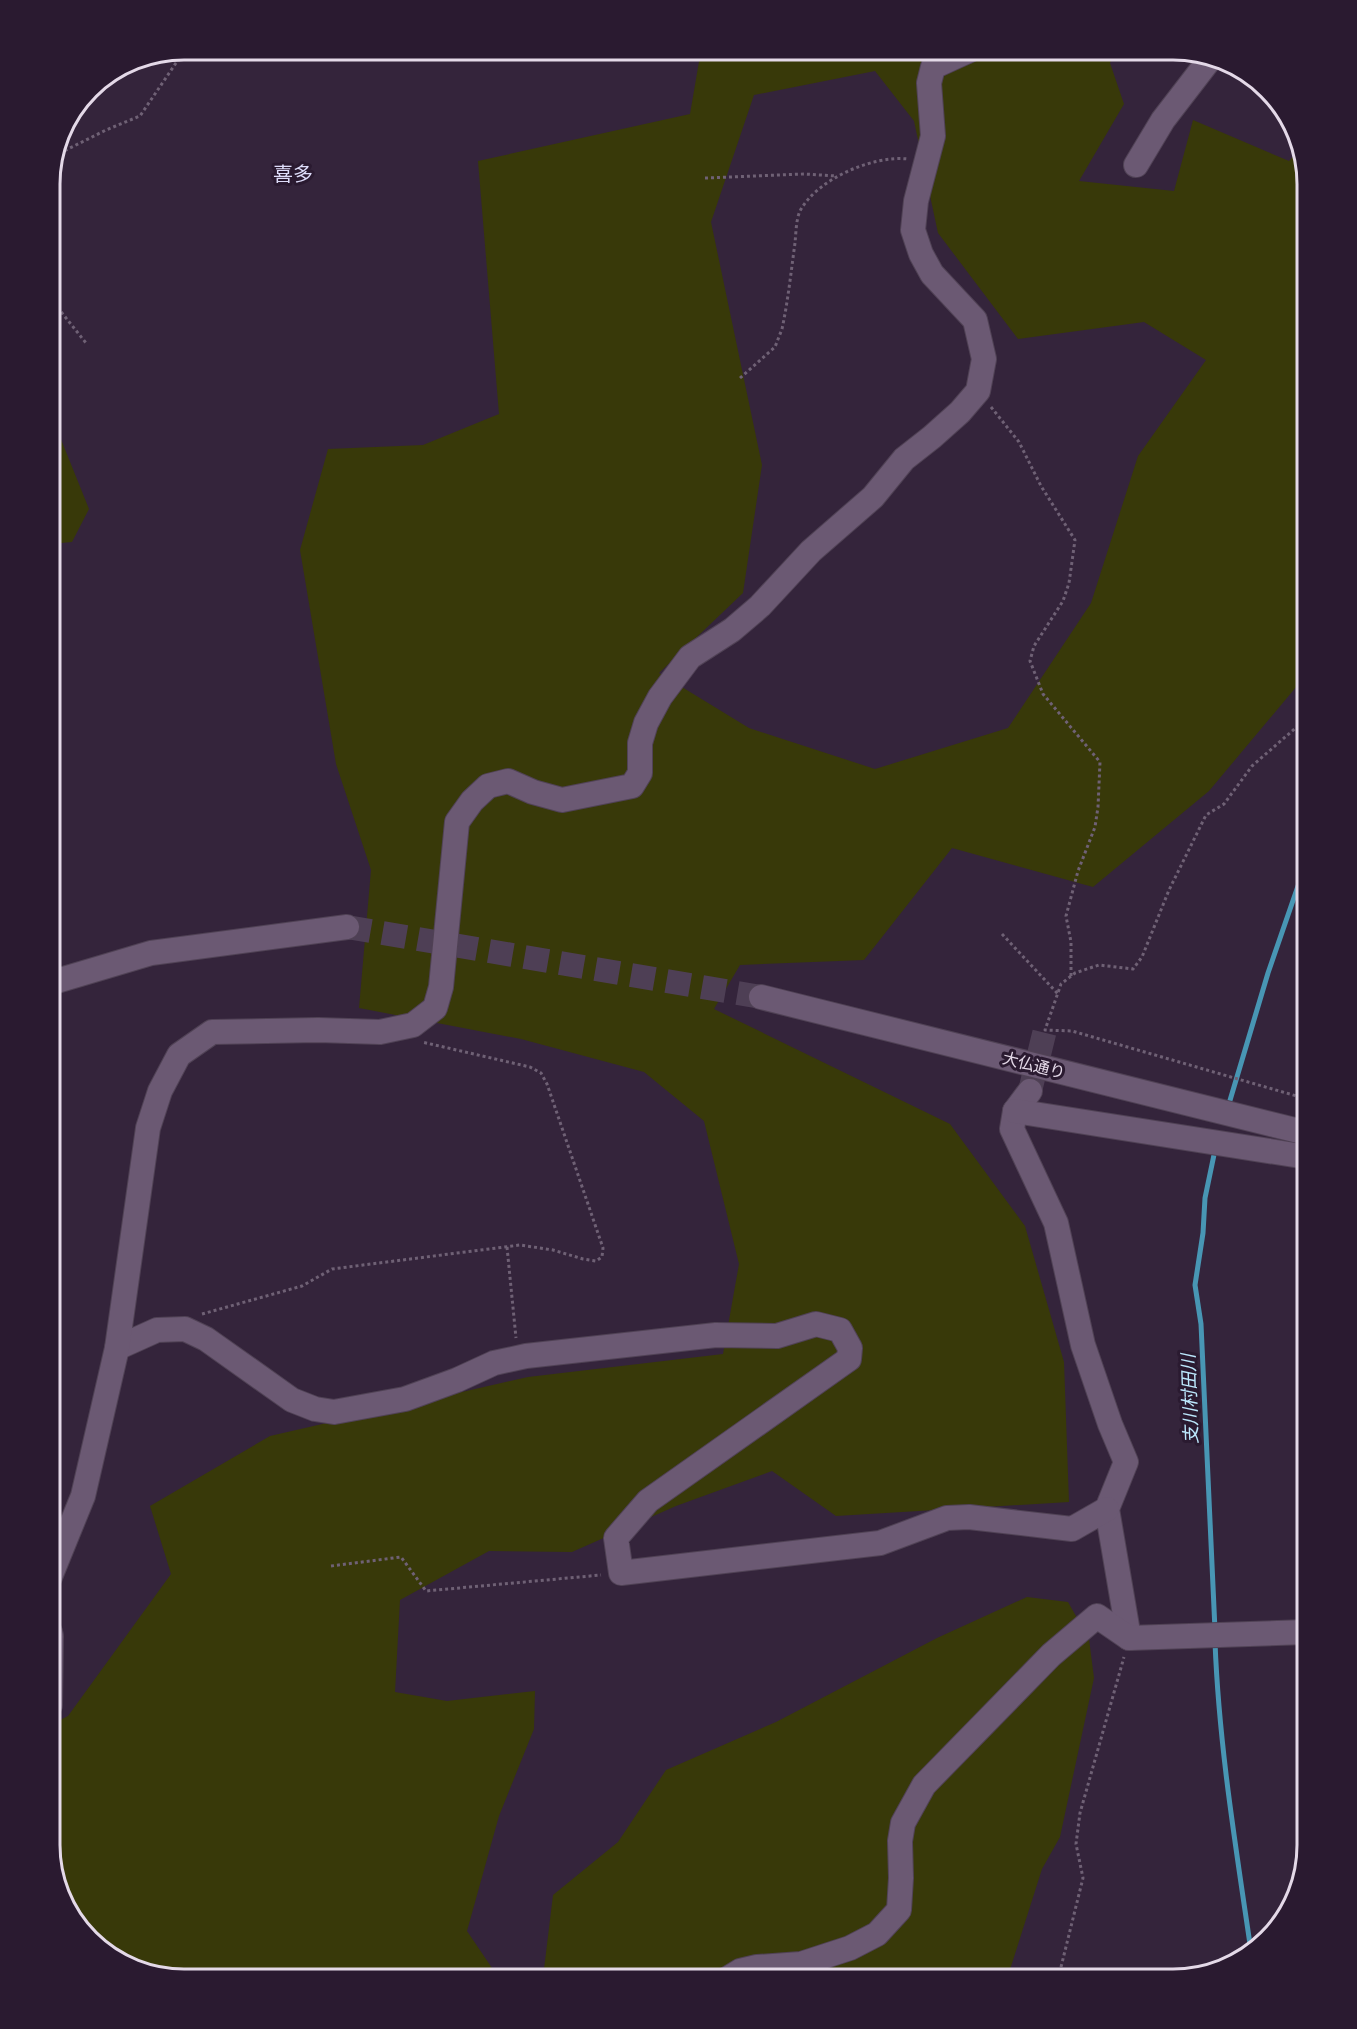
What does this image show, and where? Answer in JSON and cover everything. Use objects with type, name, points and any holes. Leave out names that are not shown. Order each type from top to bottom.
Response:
[{"type":"street","points":[[60,1552],[83,1496],[117,1348],[148,1128],[160,1091],[179,1055],[212,1032],[318,1030],[380,1032],[413,1026],[435,1008],[441,987],[457,822],[472,801],[488,786],[508,781],[533,792],[562,800],[632,786],[640,773],[640,743],[646,723],[660,697],[690,657],[732,630],[760,606],[811,551],[873,497],[904,459],[933,437],[960,412],[978,391],[984,359],[975,320],[932,274],[921,254],[914,230],[916,201],[933,136],[929,83],[933,67],[948,60]]},
{"type":"street","points":[[1136,165],[1163,120],[1207,65]]},
{"type":"street","points":[[60,980],[151,953],[347,927]]},
{"type":"street","name":"大仏通り","points":[[761,997],[1297,1130]]},
{"type":"street","points":[[1030,1091],[1015,1111],[1012,1129],[1056,1223],[1083,1345],[1110,1424],[1126,1462],[1107,1509],[1129,1638]]},
{"type":"street","points":[[1015,1111],[1297,1155]]},
{"type":"street","points":[[117,1348],[157,1330],[185,1329],[206,1339],[292,1400],[315,1409],[334,1412],[405,1399],[494,1363],[519,1357],[716,1335],[777,1336],[816,1324],[840,1330],[850,1348],[849,1359],[648,1501],[616,1538],[621,1573],[880,1543],[947,1518],[969,1517],[1072,1529],[1107,1509]]},
{"type":"street","points":[[748,1969],[801,1964],[850,1948],[877,1934],[899,1910],[900,1841],[903,1822],[924,1785],[1051,1655],[1096,1616],[1129,1638],[1297,1632]]},
{"type":"path","points":[[64,151],[140,116],[178,60]]},
{"type":"path","points":[[740,378],[775,347],[782,329],[800,212],[811,196],[837,176],[883,160],[905,159],[927,164]]},
{"type":"path","points":[[705,178],[804,174],[837,176]]},
{"type":"path","points":[[60,310],[86,343]]},
{"type":"path","points":[[978,391],[1019,442],[1041,486],[1075,540],[1069,583],[1063,601],[1034,646],[1030,661],[1043,694],[1100,762],[1095,826],[1078,871],[1066,916],[1071,942],[1071,976]]},
{"type":"path","points":[[1297,727],[1252,766],[1224,804],[1206,815],[1198,827],[1169,890],[1142,957],[1133,969],[1099,965],[1075,973],[1061,984],[1046,1030],[1072,1031],[1297,1096]]},
{"type":"path","points":[[1002,934],[1058,994]]},
{"type":"path","points":[[177,1329],[188,1319],[216,1309],[302,1286],[332,1269],[520,1245],[553,1250],[582,1259],[596,1261],[602,1257],[603,1248],[542,1073],[530,1067],[412,1040]]},
{"type":"path","points":[[507,1247],[519,1357]]},
{"type":"path","points":[[331,1566],[401,1557],[426,1591],[621,1573]]},
{"type":"path","points":[[1061,1969],[1083,1878],[1076,1844],[1080,1813],[1129,1638]]},
{"type":"shaded area","points":[[699,60],[1112,60],[1110,63],[1124,104],[1079,181],[1174,191],[1193,120],[1289,161],[1294,156],[1297,184],[1297,686],[1209,791],[1093,887],[952,848],[864,960],[740,965],[714,1009],[950,1124],[1025,1226],[1064,1362],[1069,1502],[836,1516],[772,1471],[676,1506],[572,1552],[489,1551],[400,1600],[395,1692],[447,1701],[535,1691],[534,1729],[499,1816],[467,1931],[492,1968],[544,1969],[176,1969],[160,1967],[129,1956],[115,1948],[91,1927],[69,1893],[61,1861],[60,1845],[60,1720],[68,1716],[171,1574],[150,1506],[270,1436],[528,1377],[723,1354],[739,1264],[704,1121],[644,1072],[521,1039],[359,1008],[371,870],[336,764],[300,550],[328,449],[423,445],[499,414],[478,161],[690,114]],"holes":[[[875,71],[914,121],[938,233],[1018,339],[1144,322],[1206,360],[1138,456],[1091,603],[1008,728],[875,769],[749,728],[659,673],[743,593],[762,465],[711,222],[754,95]]]},
{"type":"shaded area","points":[[60,437],[89,509],[72,542],[60,543]]},
{"type":"shaded area","points":[[1027,1597],[1068,1602],[1089,1639],[1094,1678],[1060,1837],[1042,1869],[1010,1969],[544,1969],[553,1895],[618,1842],[666,1770],[776,1722],[937,1638]]},
{"type":"waterway","name":"支川村田川","points":[[1228,1107],[1268,973],[1297,889]]},
{"type":"waterway","name":"支川村田川","points":[[1215,1150],[1205,1198],[1203,1233],[1195,1285],[1201,1324],[1215,1630]]},
{"type":"waterway","name":"支川村田川","points":[[1215,1642],[1224,1758],[1250,1942]]},
{"type":"tunnel","points":[[347,927],[761,997]]},
{"type":"tunnel","points":[[1030,1091],[1045,1030]]},
{"type":"district","name":"喜多","points":[[293,173]]}]
